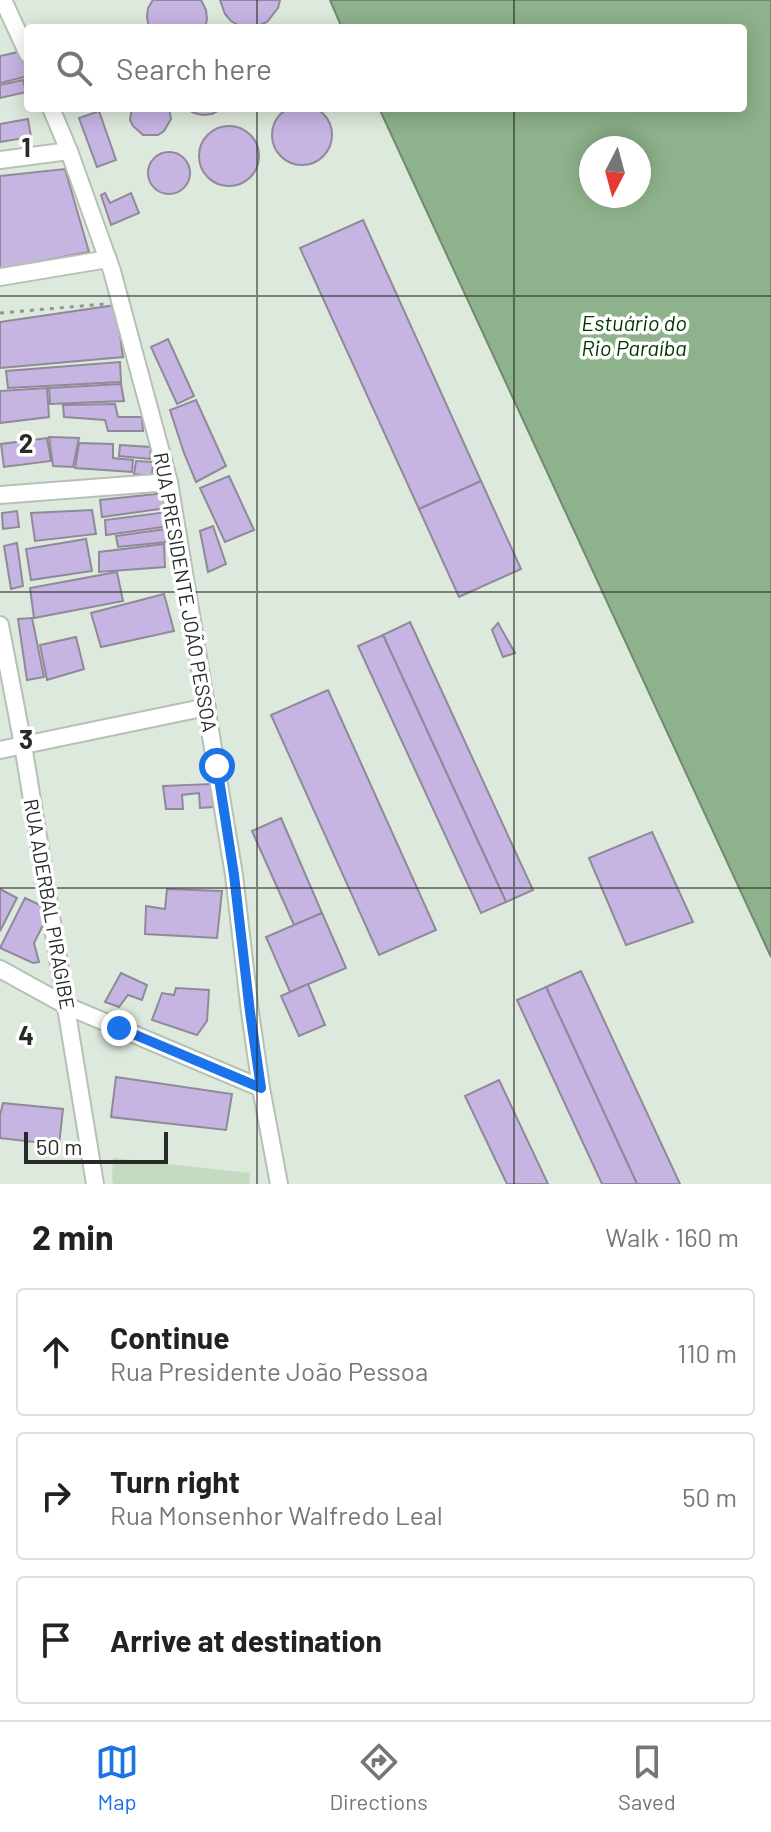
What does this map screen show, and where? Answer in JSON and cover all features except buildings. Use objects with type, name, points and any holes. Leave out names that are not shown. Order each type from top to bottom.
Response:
[{"type":"street","points":[[3,0],[24,45]]},
{"type":"street","name":"RUA PRESIDENTE JOÃO PESSOA","points":[[53,112],[108,259],[169,482],[234,875],[261,1088],[279,1184]]},
{"type":"street","points":[[0,160],[69,151]]},
{"type":"street","points":[[0,277],[108,259]]},
{"type":"street","points":[[0,495],[169,482]]},
{"type":"street","name":"RUA ADERBAL PIRAGIBE","points":[[0,625],[23,745],[95,1184]]},
{"type":"street","points":[[0,750],[207,707]]},
{"type":"street","points":[[0,969],[67,1006],[261,1088]]},
{"type":"path","points":[[0,313],[121,303]]},
{"type":"shaded area","points":[[113,1158],[250,1173],[249,1184],[113,1184]]},
{"type":"water","name":"Estuário do Rio Paraíba","points":[[330,0],[771,0],[771,957],[381,112],[747,112],[747,24],[340,24]]},
{"type":"route","points":[[119,1028],[261,1088],[217,766]]}]
